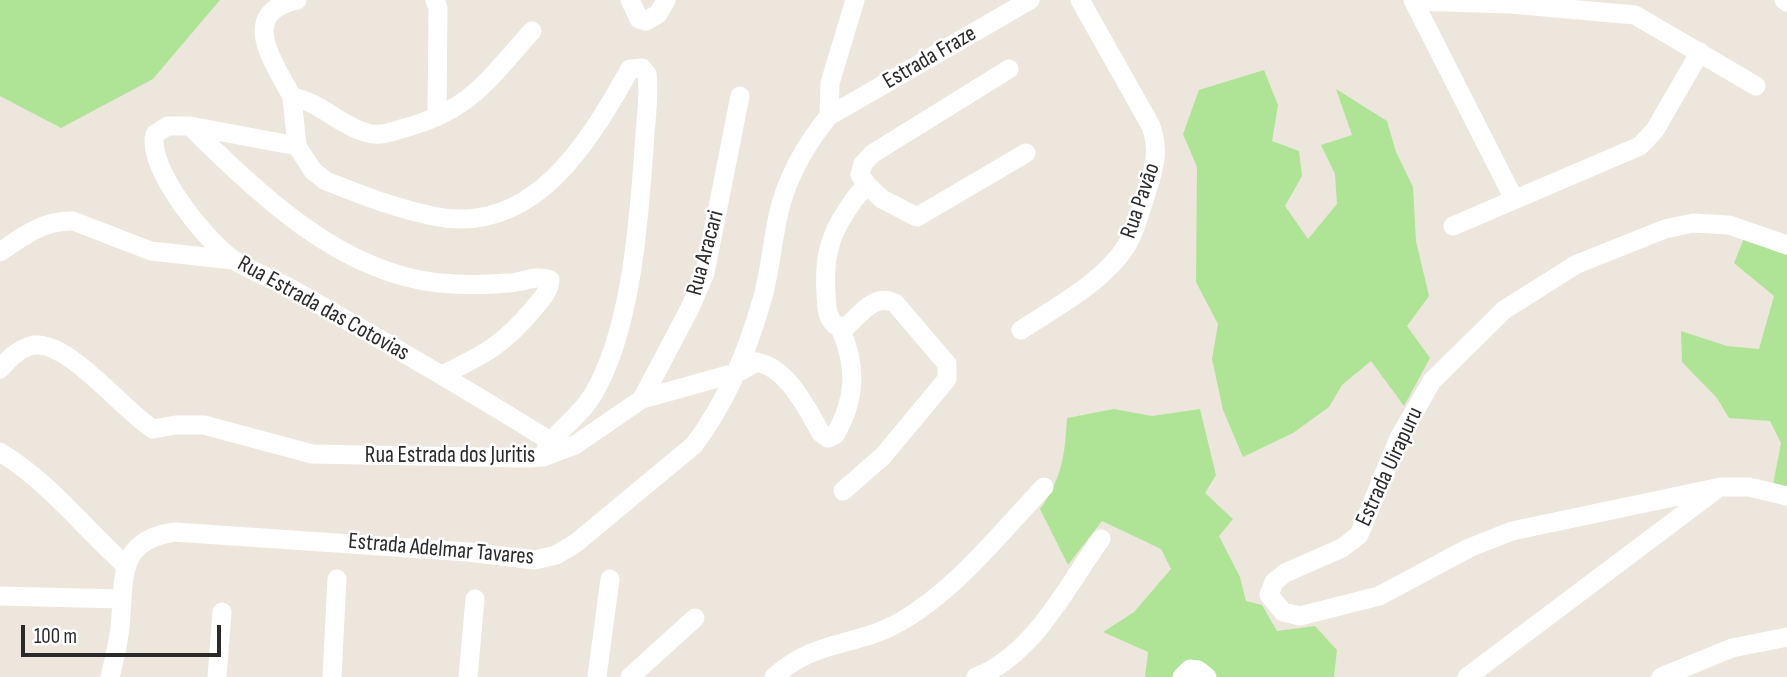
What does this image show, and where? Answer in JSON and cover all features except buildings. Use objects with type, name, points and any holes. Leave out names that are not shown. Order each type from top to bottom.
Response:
[{"type":"street","points":[[297,0],[279,4],[271,12],[263,31],[266,46],[292,97],[297,146],[313,171],[326,181],[375,200],[439,217],[462,219],[505,211],[526,203],[584,144],[629,69],[642,68],[647,74],[637,233],[613,347],[592,396],[546,449]]},
{"type":"street","points":[[435,0],[438,8],[437,117]]},
{"type":"street","points":[[630,0],[639,19],[646,21],[658,14],[666,0]]},
{"type":"street","points":[[829,116],[830,83],[855,0]]},
{"type":"street","name":"Estrada Fraze","points":[[829,116],[1030,0]]},
{"type":"street","name":"Rua Pavão","points":[[1021,330],[1063,302],[1118,257],[1132,234],[1157,158],[1158,145],[1151,126],[1080,0]]},
{"type":"street","points":[[1514,199],[1413,1],[1511,4],[1635,15],[1756,86]]},
{"type":"street","points":[[292,97],[319,105],[368,134],[381,134],[437,117],[466,103],[532,30]]},
{"type":"street","points":[[1453,226],[1640,146],[1656,130],[1699,52]]},
{"type":"street","points":[[1009,69],[872,154],[863,164],[860,175],[882,199],[917,217],[1026,153]]},
{"type":"street","name":"Rua Aracari","points":[[642,399],[690,308],[705,273],[740,96]]},
{"type":"street","name":"Estrada Adelmar Tavares","points":[[124,564],[145,541],[155,535],[175,532],[544,559],[576,543],[694,445],[739,372],[773,257],[778,214],[806,144],[829,116]]},
{"type":"street","points":[[191,126],[297,146]]},
{"type":"street","points":[[191,126],[251,184],[295,220],[342,250],[390,271],[453,284],[511,283],[543,278],[550,280],[546,292],[513,334],[494,349],[442,375]]},
{"type":"street","name":"Rua Estrada das Cotovias","points":[[191,126],[159,129],[152,145],[178,196],[205,234],[233,260],[294,290],[442,375],[546,449]]},
{"type":"street","points":[[843,491],[883,456],[947,379],[948,370],[947,364],[895,303],[887,299],[874,301],[846,327],[840,328],[827,314],[824,270],[827,246],[835,227],[860,190],[868,186]]},
{"type":"street","points":[[0,253],[37,228],[60,221],[73,221],[150,251],[233,260]]},
{"type":"street","name":"Estrada Uirapuru","points":[[1787,245],[1730,225],[1693,223],[1665,229],[1577,264],[1504,310],[1432,381],[1399,438],[1359,535],[1351,544],[1285,573],[1274,582],[1269,595],[1283,612],[1300,616],[1378,596],[1469,548],[1512,531],[1721,486],[1749,487],[1787,496]]},
{"type":"street","name":"Rua Estrada dos Juritis","points":[[0,369],[12,356],[31,345],[44,346],[61,353],[153,429],[176,425],[204,425],[312,454],[351,457],[546,449],[575,445],[642,399],[739,372],[757,362],[769,365],[797,394],[821,433],[828,438],[835,435],[846,412],[854,376],[840,328]]},
{"type":"street","points":[[0,452],[32,473],[124,564],[122,600],[110,677]]},
{"type":"street","points":[[1467,677],[1721,486]]},
{"type":"street","points":[[774,677],[796,659],[822,646],[881,631],[932,602],[1044,487]]},
{"type":"street","points":[[976,677],[1013,657],[1036,630],[1101,539]]},
{"type":"street","points":[[331,677],[337,579]]},
{"type":"street","points":[[597,677],[610,579]]},
{"type":"street","points":[[0,596],[122,600]]},
{"type":"street","points":[[468,677],[475,599]]},
{"type":"street","points":[[217,677],[222,612]]},
{"type":"street","points":[[630,677],[695,618]]},
{"type":"street","points":[[1661,677],[1732,648],[1787,637]]},
{"type":"street","points":[[1182,677],[1189,669],[1198,670],[1207,677]]},
{"type":"green space","points":[[0,0],[220,0],[153,79],[61,128],[0,96]]},
{"type":"green space","points":[[1264,70],[1278,105],[1272,141],[1299,151],[1302,176],[1285,206],[1308,239],[1337,204],[1335,174],[1321,145],[1352,135],[1336,89],[1387,121],[1396,152],[1413,187],[1416,241],[1429,296],[1407,326],[1430,358],[1404,406],[1371,361],[1342,385],[1329,407],[1293,433],[1243,457],[1223,410],[1212,359],[1218,324],[1196,282],[1197,167],[1183,134],[1199,90]]},
{"type":"green space","points":[[1744,238],[1787,255],[1787,491],[1772,490],[1781,443],[1770,421],[1729,418],[1717,398],[1682,362],[1681,331],[1727,346],[1759,349],[1774,296],[1734,263]]},
{"type":"green space","points":[[1114,409],[1152,416],[1200,409],[1216,475],[1205,493],[1233,519],[1219,536],[1240,577],[1246,601],[1262,605],[1277,631],[1315,626],[1337,650],[1334,677],[1145,677],[1148,652],[1103,632],[1134,612],[1171,569],[1161,549],[1102,521],[1068,565],[1040,509],[1058,477],[1067,418]]}]
